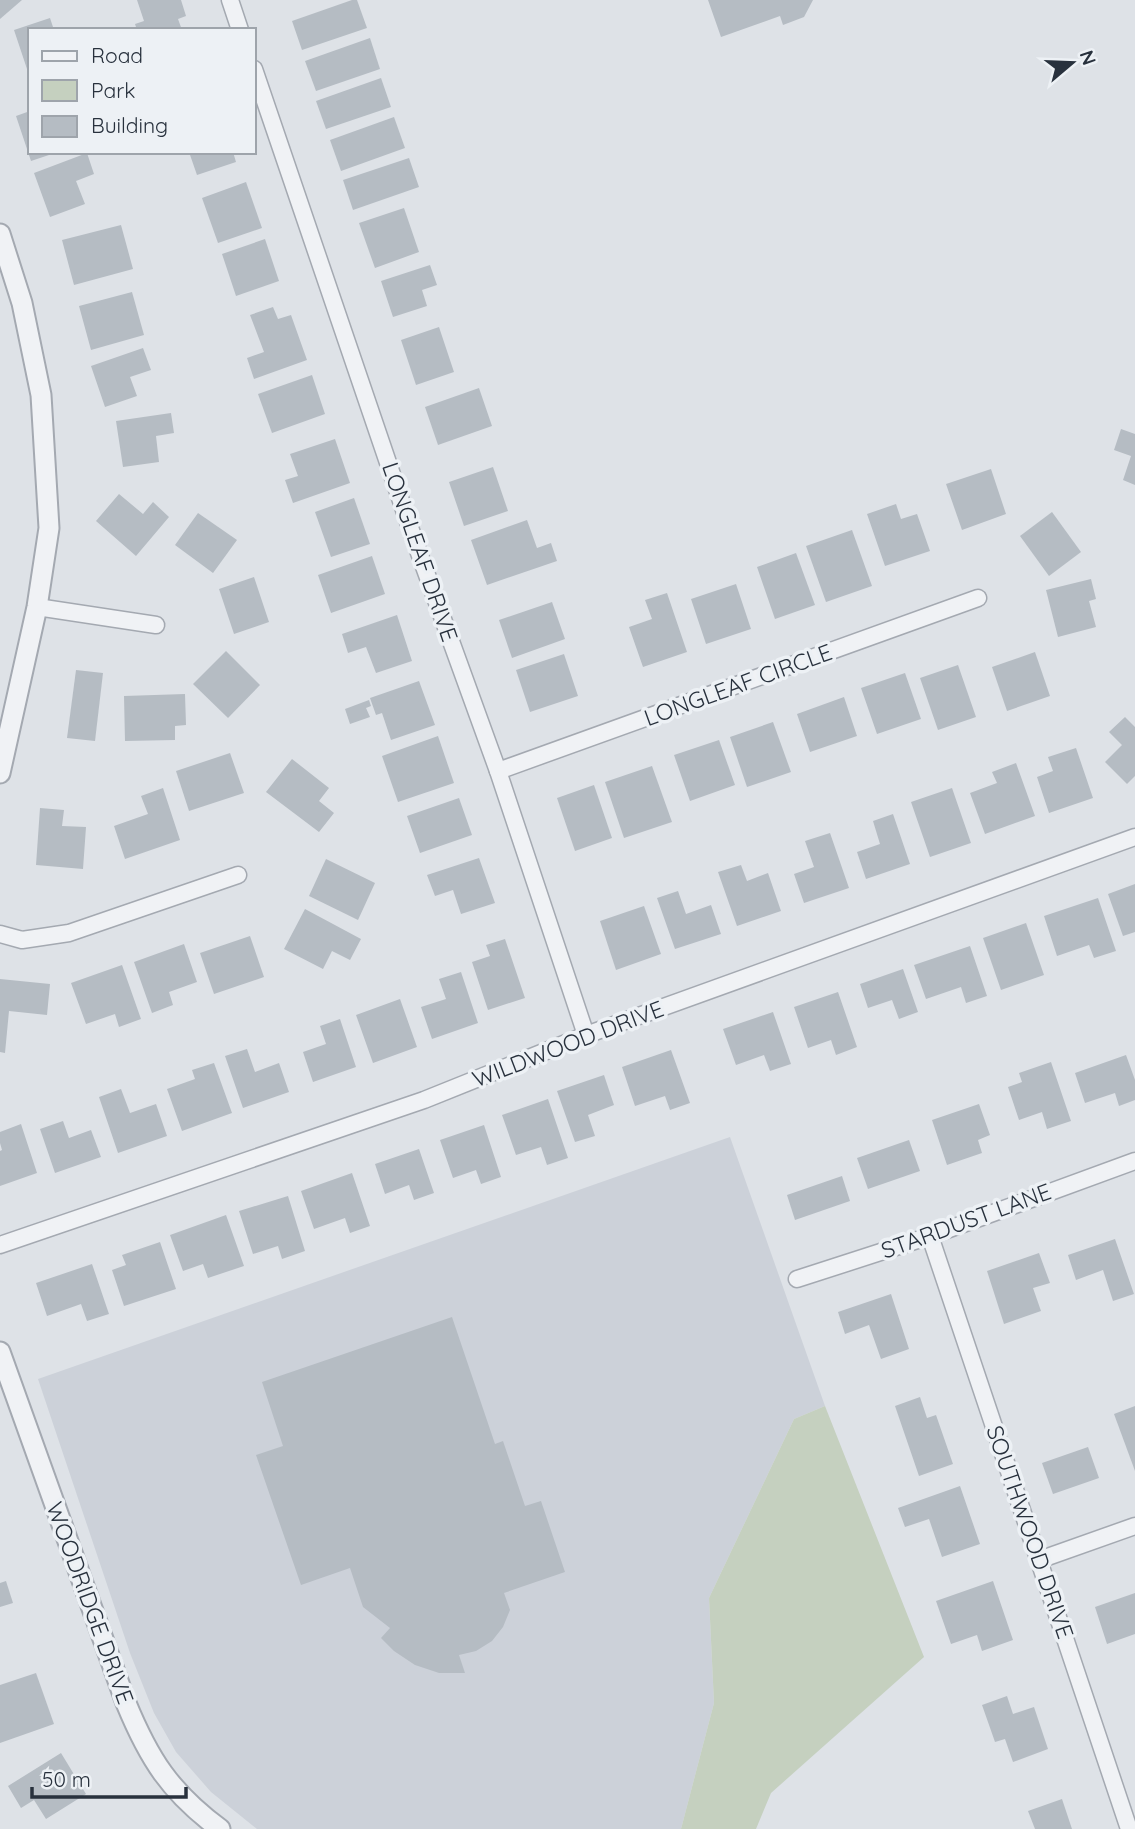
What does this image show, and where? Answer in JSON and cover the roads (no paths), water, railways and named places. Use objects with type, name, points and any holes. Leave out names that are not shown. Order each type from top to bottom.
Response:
[{"type":"street","points":[[230,0],[239,28]]},
{"type":"street","name":"LONGLEAF DRIVE","points":[[256,75],[414,539],[498,771],[586,1035]]},
{"type":"street","points":[[0,234],[22,303],[41,395],[49,528],[37,607],[0,773]]},
{"type":"street","name":"LONGLEAF CIRCLE","points":[[498,771],[978,598]]},
{"type":"street","points":[[37,607],[156,625]]},
{"type":"street","name":"WILDWOOD DRIVE","points":[[0,1245],[424,1100],[586,1035],[1135,837]]},
{"type":"street","points":[[0,934],[22,940],[69,933],[238,875]]},
{"type":"street","name":"STARDUST LANE","points":[[797,1279],[930,1236],[1135,1161]]},
{"type":"street","name":"SOUTHWOOD DRIVE","points":[[930,1236],[1129,1829]]},
{"type":"street","name":"WOODRIDGE DRIVE","points":[[0,1352],[125,1703],[141,1739],[159,1769],[178,1793],[220,1829]]},
{"type":"street","points":[[1039,1560],[1135,1526]]}]
